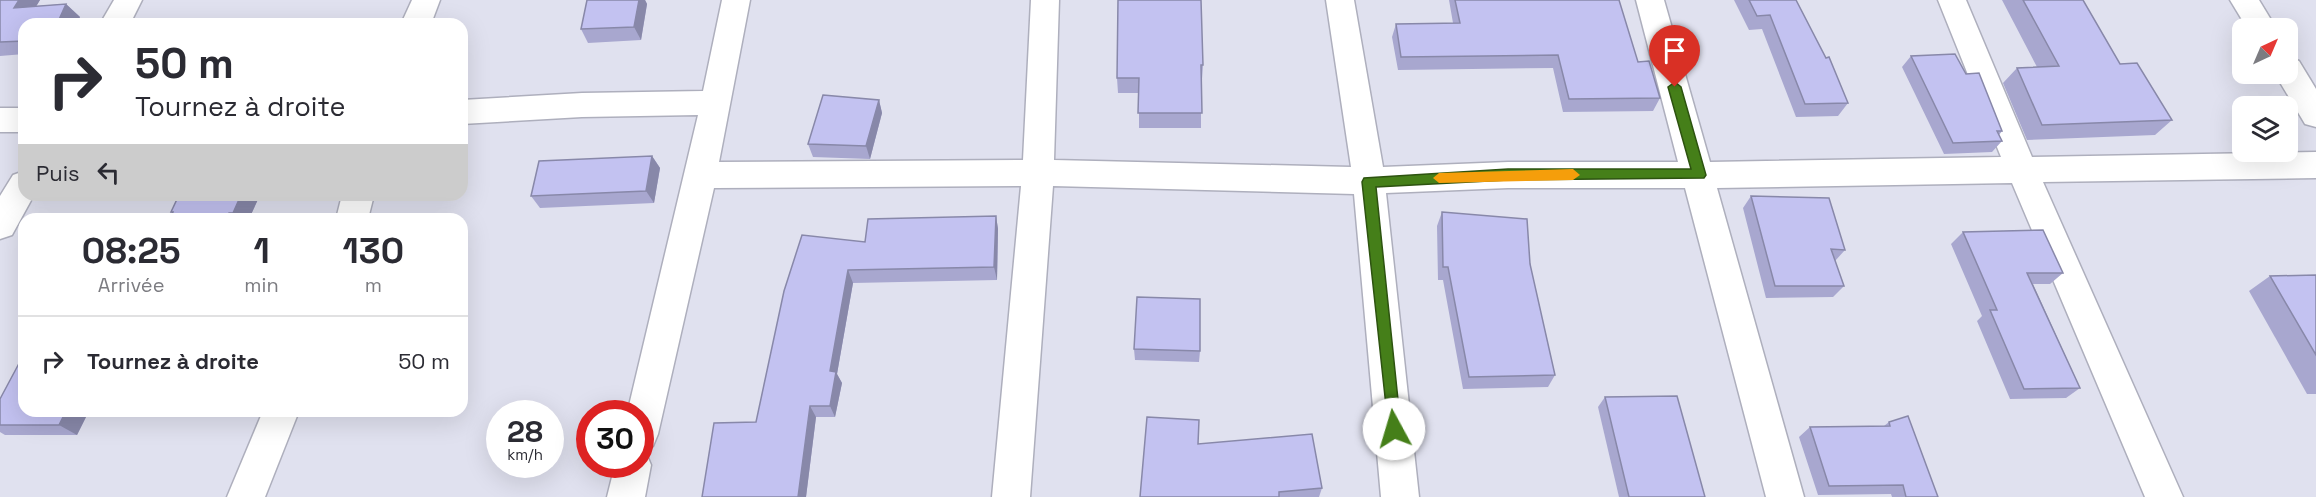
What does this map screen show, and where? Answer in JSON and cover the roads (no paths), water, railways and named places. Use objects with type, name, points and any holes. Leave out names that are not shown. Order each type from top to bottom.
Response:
[{"type":"street","points":[[118,18],[128,0]]},
{"type":"street","points":[[418,18],[426,0]]},
{"type":"street","points":[[648,400],[701,175],[736,0]]},
{"type":"street","points":[[1011,497],[1038,173],[1045,0]]},
{"type":"street","points":[[1340,0],[1369,182],[1401,497]]},
{"type":"street","points":[[1650,0],[1785,497]]},
{"type":"street","points":[[1952,0],[2022,170],[2164,497]]},
{"type":"street","points":[[2244,0],[2256,18]]},
{"type":"street","points":[[2297,84],[2316,115]]},
{"type":"street","points":[[468,112],[582,105],[715,103]]},
{"type":"street","points":[[0,120],[18,120]]},
{"type":"street","points":[[701,175],[1038,173],[1369,182],[1508,175],[1699,175],[2316,165]]},
{"type":"street","points":[[0,225],[18,194]]},
{"type":"street","points":[[246,497],[279,417]]},
{"type":"street","points":[[626,497],[630,478]]}]
